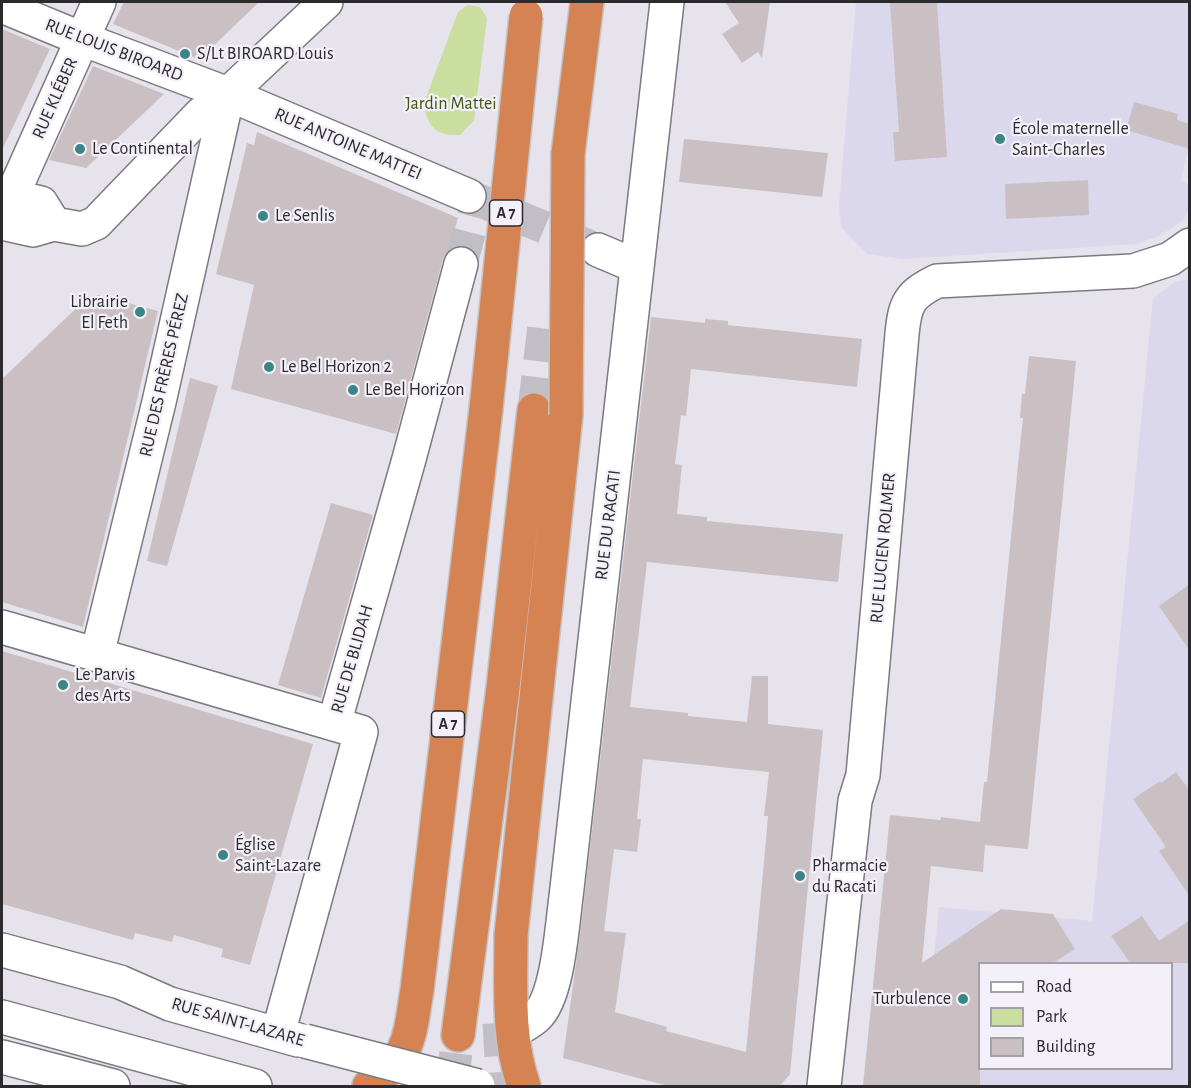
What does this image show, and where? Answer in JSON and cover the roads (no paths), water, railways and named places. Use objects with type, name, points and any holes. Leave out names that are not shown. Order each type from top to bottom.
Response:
[{"type":"highway","points":[[545,318],[587,2]]},
{"type":"highway","name":"A 7","points":[[369,1086],[399,1060],[409,1039],[418,978],[486,409],[527,9]]},
{"type":"highway","points":[[524,1086],[519,1072],[513,1032],[510,995],[511,935],[568,154]]},
{"type":"highway","points":[[499,937],[505,849],[549,412]]},
{"type":"highway","points":[[458,1035],[503,688],[549,412]]},
{"type":"street","name":"RUE KLÉBER","points":[[5,204],[99,2]]},
{"type":"street","points":[[5,204],[41,203],[68,226],[96,223],[201,114],[228,94],[326,2]]},
{"type":"street","name":"RUE DU RACATI","points":[[513,1032],[538,1016],[549,996],[554,977],[578,792],[667,2]]},
{"type":"street","name":"RUE LOUIS BIROARD","points":[[2,6],[228,94]]},
{"type":"street","name":"RUE ANTOINE MATTEI","points":[[228,94],[469,196]]},
{"type":"street","name":"RUE DES FRÈRES PÉREZ","points":[[97,655],[159,402],[228,94]]},
{"type":"street","name":"RUE LUCIEN ROLMER","points":[[824,1086],[855,801],[863,775],[904,315],[909,302],[919,290],[937,281],[1132,271],[1170,259],[1190,245]]},
{"type":"street","points":[[598,250],[636,266]]},
{"type":"street","name":"RUE DE BLIDAH","points":[[291,1038],[361,732],[334,724],[461,264]]},
{"type":"street","points":[[2,627],[334,724]]},
{"type":"street","name":"RUE SAINT-LAZARE","points":[[2,950],[120,982],[170,1004],[478,1086]]},
{"type":"street","points":[[2,1017],[255,1086]]},
{"type":"street","points":[[2,1057],[114,1086]]},
{"type":"tunnel","points":[[469,196],[591,247]]},
{"type":"tunnel","points":[[461,264],[478,199]]},
{"type":"tunnel","points":[[534,410],[545,318]]},
{"type":"tunnel","points":[[499,1023],[502,1074],[506,1086]]},
{"type":"tunnel","points":[[452,1086],[458,1035]]},
{"type":"place","name":"S/Lt BIROARD Louis","points":[[185,54]]},
{"type":"place","name":"École maternelle Saint-Charles","points":[[1000,139]]},
{"type":"place","name":"Le Continental","points":[[80,149]]},
{"type":"place","name":"Le Senlis","points":[[263,216]]},
{"type":"place","name":"Librairie El Feth","points":[[140,312]]},
{"type":"place","name":"Le Bel Horizon 2","points":[[269,367]]},
{"type":"place","name":"Le Bel Horizon","points":[[353,390]]},
{"type":"place","name":"Le Parvis des Arts","points":[[63,685]]},
{"type":"place","name":"Église Saint-Lazare","points":[[223,855]]},
{"type":"place","name":"Pharmacie du Racati","points":[[800,876]]},
{"type":"place","name":"Turbulence","points":[[963,999]]},
{"type":"park label","name":"Jardin Mattei","points":[[451,104]]}]
